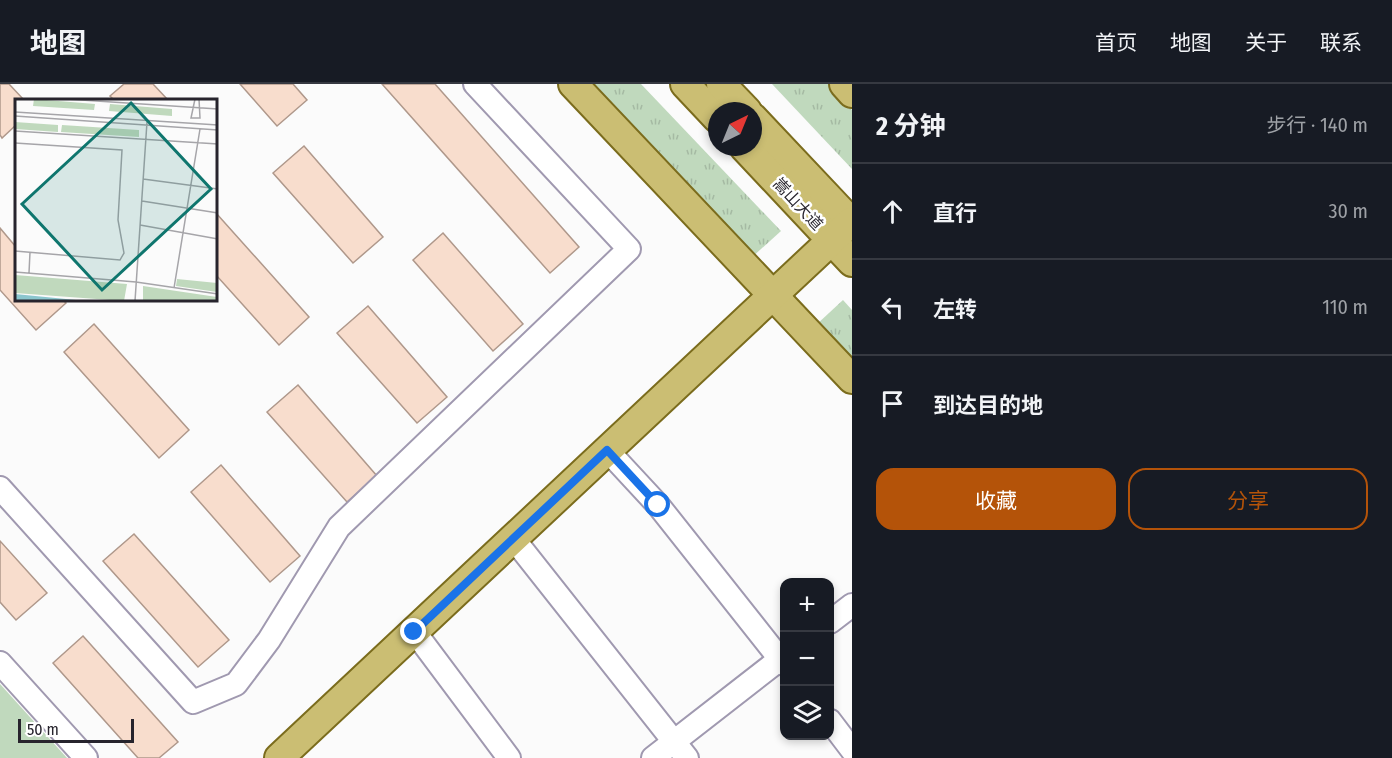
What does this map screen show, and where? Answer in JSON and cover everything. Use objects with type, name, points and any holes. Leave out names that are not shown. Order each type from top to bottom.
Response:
[{"type":"main road","points":[[573,84],[852,379]]},
{"type":"main road","points":[[685,84],[708,108]]},
{"type":"main road","points":[[721,84],[738,102]]},
{"type":"main road","points":[[844,84],[852,93]]},
{"type":"main road","name":"嵩山大道","points":[[762,129],[845,228],[852,261]]},
{"type":"main road","name":"嵩山大道","points":[[755,156],[845,228]]},
{"type":"main road","points":[[279,758],[845,228]]},
{"type":"street","points":[[0,488],[193,702],[236,684],[269,640],[339,527],[629,249],[475,84]]},
{"type":"street","points":[[607,450],[658,505],[780,656]]},
{"type":"street","points":[[513,538],[680,750]]},
{"type":"street","points":[[834,619],[852,604]]},
{"type":"street","points":[[414,632],[509,758]]},
{"type":"street","points":[[0,663],[86,758]]},
{"type":"street","points":[[653,758],[680,750],[780,663]]},
{"type":"street","points":[[834,726],[852,750]]},
{"type":"green space","points":[[584,84],[641,84],[781,231],[750,259]]},
{"type":"green space","points":[[772,84],[828,84],[852,110],[852,169]]},
{"type":"green space","points":[[843,300],[852,310],[852,364],[816,325]]},
{"type":"green space","points":[[0,684],[67,758],[0,758]]},
{"type":"building","points":[[0,84],[9,84],[23,99],[15,99],[15,126],[2,138],[0,135]]},
{"type":"building","points":[[124,84],[153,84],[167,99],[113,99],[110,96]]},
{"type":"building","points":[[240,84],[293,84],[307,100],[277,126]]},
{"type":"building","points":[[382,84],[435,84],[579,247],[550,273]]},
{"type":"building","points":[[304,146],[383,237],[353,263],[273,173]]},
{"type":"building","points":[[218,215],[309,317],[279,345],[218,277]]},
{"type":"building","points":[[0,228],[15,246],[15,302],[66,303],[36,330],[0,290]]},
{"type":"building","points":[[443,233],[523,324],[493,351],[413,260]]},
{"type":"building","points":[[368,306],[447,397],[417,423],[337,333]]},
{"type":"building","points":[[94,324],[189,430],[159,458],[64,352]]},
{"type":"building","points":[[298,385],[377,476],[347,502],[267,412]]},
{"type":"building","points":[[221,465],[300,556],[270,582],[191,492]]},
{"type":"building","points":[[134,534],[229,640],[198,667],[103,561]]},
{"type":"building","points":[[0,541],[47,593],[16,620],[0,602]]},
{"type":"building","points":[[83,636],[178,742],[159,758],[138,758],[53,663]]},
{"type":"route","points":[[414,632],[607,450],[658,505]]}]
